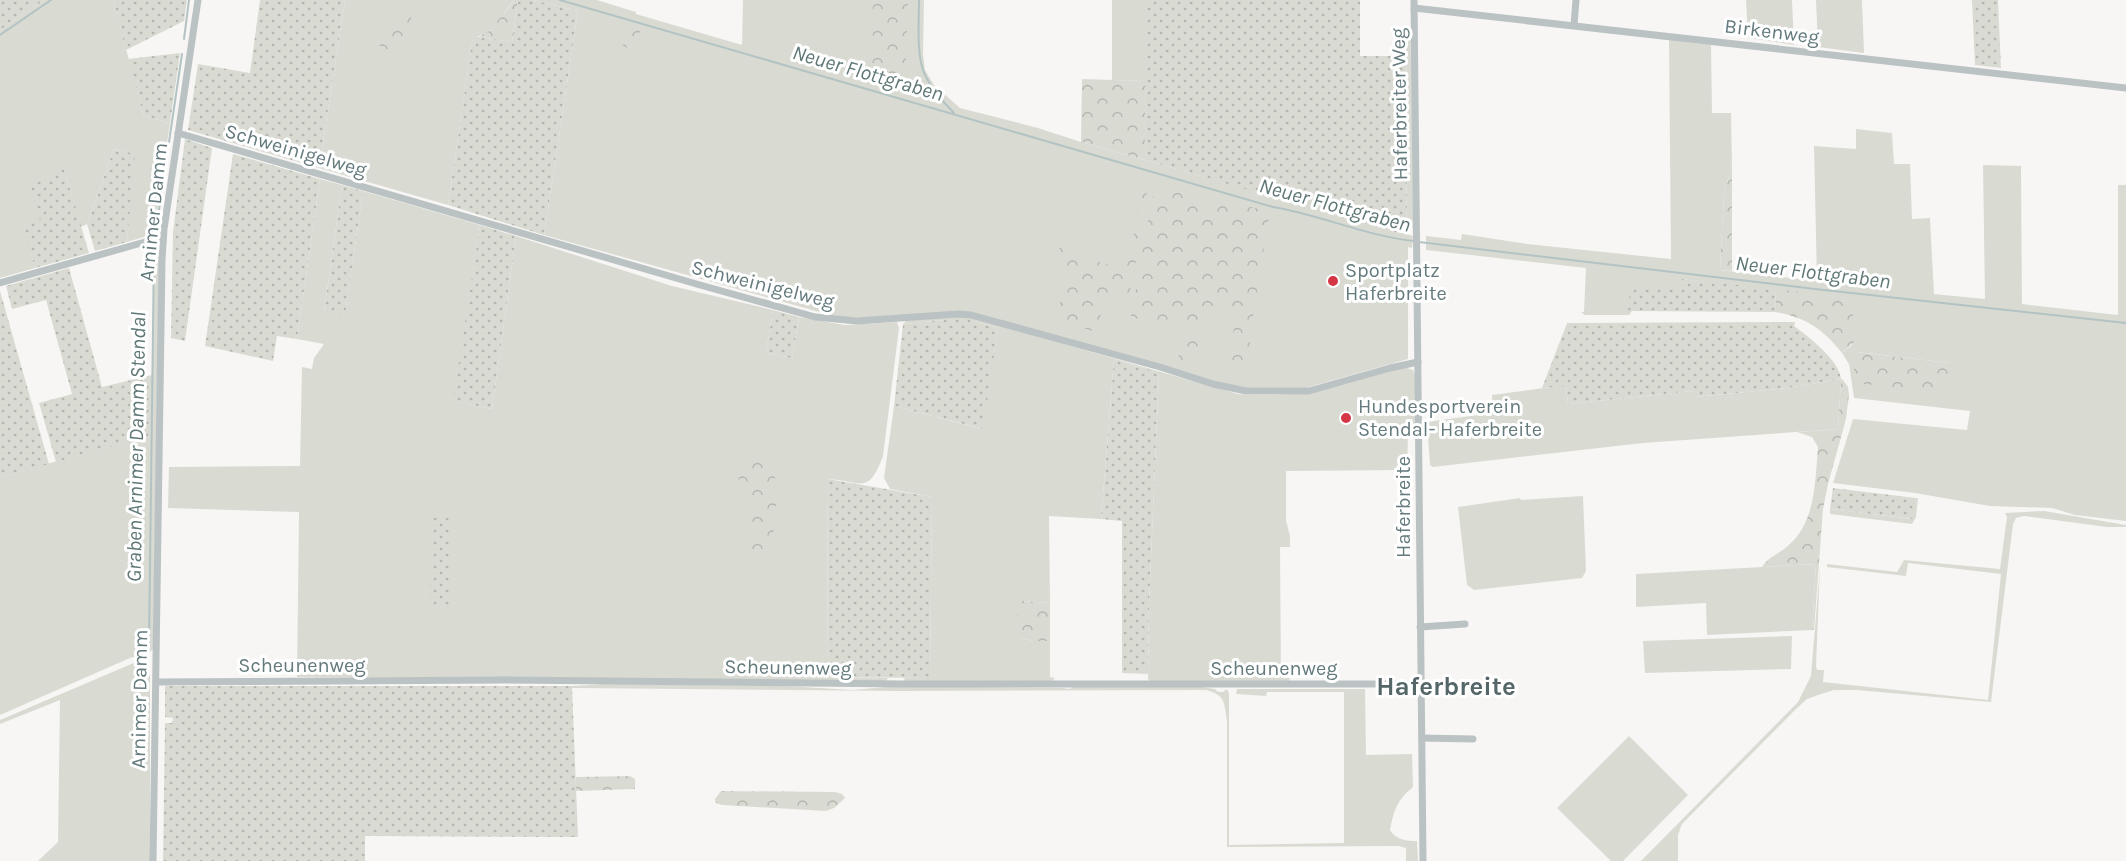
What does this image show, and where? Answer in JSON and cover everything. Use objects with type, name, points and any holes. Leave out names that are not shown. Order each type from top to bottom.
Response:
[{"type":"street","name":"Arnimer Damm","points":[[153,861],[163,240],[198,0]]},
{"type":"street","points":[[1574,25],[1576,0]]},
{"type":"street","name":"Birkenweg","points":[[1414,4],[1574,25],[2126,88]]},
{"type":"street","name":"Haferbreiter Weg","points":[[1414,4],[1418,315]]},
{"type":"street","name":"Schweinigelweg","points":[[178,133],[634,267],[815,316],[856,321],[970,315],[1224,387],[1246,391],[1309,391],[1402,364],[1418,362]]},
{"type":"street","points":[[0,283],[152,240],[163,240]]},
{"type":"street","name":"Haferbreite","points":[[1418,315],[1423,861]]},
{"type":"street","points":[[1420,627],[1465,624]]},
{"type":"street","name":"Scheunenweg","points":[[156,682],[516,680],[902,684],[1421,684]]},
{"type":"street","points":[[1422,738],[1473,739]]},
{"type":"green space","points":[[0,0],[44,0],[0,30]]},
{"type":"green space","points":[[44,0],[113,0],[144,116],[170,123],[154,234],[127,242],[134,154],[114,149],[87,224],[81,227],[64,168],[55,176],[40,221],[24,225],[35,268],[0,278],[0,30]]},
{"type":"green space","points":[[113,0],[187,0],[184,21],[126,50]]},
{"type":"green space","points":[[260,0],[345,0],[319,168],[188,130],[198,64],[250,73]]},
{"type":"green space","points":[[345,0],[515,0],[491,29],[480,36],[473,37],[448,205],[319,168]]},
{"type":"green space","points":[[515,0],[518,0],[512,42],[479,37],[489,31]]},
{"type":"green space","points":[[518,0],[533,0],[578,11],[544,235],[448,205],[473,36],[512,42]]},
{"type":"green space","points":[[533,0],[597,0],[636,12],[636,14],[742,45],[743,0],[924,0],[925,70],[934,85],[960,108],[1038,128],[1413,236],[1412,248],[1408,247],[1408,359],[1302,389],[1241,389],[975,313],[830,317],[830,315],[544,235],[578,11]]},
{"type":"green space","points":[[873,0],[908,0],[905,85],[872,76]]},
{"type":"green space","points":[[1112,0],[1146,0],[1146,81],[1112,80]]},
{"type":"green space","points":[[1146,0],[1360,0],[1360,56],[1406,56],[1407,236],[1145,160]]},
{"type":"green space","points":[[1746,0],[1792,0],[1794,45],[1748,38]]},
{"type":"green space","points":[[1816,0],[1862,0],[1864,53],[1818,47]]},
{"type":"green space","points":[[1972,0],[1998,0],[2001,68],[1975,65]]},
{"type":"green space","points":[[410,4],[413,10],[406,43],[399,51],[390,51],[378,45],[380,32],[392,25],[399,12]]},
{"type":"green space","points":[[611,21],[641,29],[635,45],[630,48],[624,47]]},
{"type":"green space","points":[[1406,39],[1411,40],[1412,43],[1413,227],[1407,229]]},
{"type":"green space","points":[[1669,40],[1711,45],[1712,113],[1731,113],[1732,165],[1724,194],[1720,270],[1817,281],[1814,146],[1856,149],[1856,129],[1892,133],[1894,164],[1910,164],[1912,219],[1930,218],[1934,294],[1985,299],[1983,165],[2021,166],[2022,304],[2118,315],[2118,185],[2126,185],[2126,521],[2075,515],[2052,508],[1990,506],[1915,493],[1833,483],[1853,419],[1967,430],[1970,411],[1854,398],[1849,364],[1842,353],[1852,345],[1845,298],[1681,279],[1681,289],[1628,311],[1632,311],[1629,315],[1585,315],[1581,312],[1584,312],[1586,268],[1426,250],[1426,236],[1461,240],[1462,234],[1527,244],[1671,259]],"holes":[[[1858,352],[1950,363],[1854,383],[1854,359]]]},
{"type":"green space","points":[[180,53],[170,123],[144,116],[128,59]]},
{"type":"green space","points":[[1082,79],[1146,81],[1145,160],[1081,142]]},
{"type":"green space","points":[[185,139],[212,148],[185,341],[171,338],[173,232]]},
{"type":"green space","points":[[114,149],[135,154],[127,242],[95,251],[87,224]]},
{"type":"green space","points":[[233,154],[320,179],[297,339],[277,336],[273,361],[205,346]]},
{"type":"green space","points":[[1732,165],[1732,271],[1720,270],[1724,194]]},
{"type":"green space","points":[[64,168],[89,253],[35,268],[23,225],[40,220],[29,183],[54,176],[54,171]]},
{"type":"green space","points":[[320,179],[342,185],[324,312],[345,314],[363,191],[480,225],[454,401],[492,409],[516,236],[672,286],[773,310],[766,353],[792,358],[799,317],[845,325],[897,322],[899,328],[883,456],[878,469],[873,477],[863,483],[828,479],[827,677],[888,678],[886,681],[297,677],[299,512],[168,508],[169,467],[300,466],[302,367],[312,369],[314,358],[324,344],[297,339]]},
{"type":"green space","points":[[342,185],[363,191],[345,315],[324,312]]},
{"type":"green space","points":[[1141,188],[1147,191],[1128,299],[1105,303],[1093,331],[1058,321],[1064,279],[1058,255],[1060,248],[1063,244],[1108,265],[1117,265],[1125,260],[1131,251]]},
{"type":"green space","points":[[1154,188],[1270,211],[1248,360],[1228,365],[1237,309],[1203,310],[1196,363],[1185,363],[1178,360],[1183,318],[1176,314],[1158,327],[1131,316]]},
{"type":"green space","points":[[480,225],[516,236],[492,409],[453,401]]},
{"type":"green space","points":[[154,243],[158,246],[159,266],[153,649],[149,653],[130,658],[0,715],[0,477],[151,435]]},
{"type":"green space","points":[[69,268],[102,387],[152,375],[151,435],[56,462],[39,403],[72,394],[46,300],[12,309],[6,286]]},
{"type":"green space","points":[[1681,279],[1776,289],[1775,312],[1628,311],[1630,288],[1680,289]]},
{"type":"green space","points":[[1776,289],[1846,298],[1854,318],[1856,340],[1842,353],[1813,325],[1775,312]]},
{"type":"green space","points":[[0,291],[49,464],[0,477]]},
{"type":"green space","points":[[773,310],[799,317],[792,358],[766,353]]},
{"type":"green space","points":[[950,316],[973,318],[1238,394],[1299,393],[1329,388],[1393,369],[1413,370],[1416,428],[1413,433],[1408,434],[1407,470],[1286,471],[1286,520],[1290,547],[1280,547],[1281,678],[1290,678],[1289,681],[1150,681],[1148,679],[1159,372],[1114,360],[1101,519],[1049,516],[1050,603],[1023,601],[1020,638],[1050,641],[1050,677],[1055,678],[1052,681],[905,682],[904,678],[930,677],[932,497],[890,489],[884,478],[894,406],[982,429],[998,328],[970,320],[903,324],[906,321]]},
{"type":"green space","points":[[970,320],[998,328],[983,429],[894,406],[903,324]]},
{"type":"green space","points":[[1795,322],[1794,326],[1815,342],[1829,357],[1841,379],[1787,388],[1694,397],[1693,391],[1568,404],[1566,386],[1542,388],[1567,323]]},
{"type":"green space","points":[[1857,352],[1950,363],[1947,392],[1854,383],[1854,358]]},
{"type":"green space","points":[[1114,360],[1159,372],[1148,674],[1122,673],[1122,521],[1101,519]]},
{"type":"green space","points":[[1841,379],[1838,429],[1643,443],[1433,467],[1430,465],[1427,422],[1493,413],[1492,395],[1566,385],[1568,404],[1693,391],[1695,397],[1787,388]]},
{"type":"green space","points":[[1841,379],[1848,387],[1849,395],[1846,419],[1823,509],[1814,630],[1812,630],[1816,564],[1762,567],[1790,544],[1805,523],[1813,499],[1818,447],[1812,437],[1797,432],[1838,429]]},
{"type":"green space","points":[[748,460],[769,463],[776,480],[776,514],[770,558],[761,561],[751,556],[754,527],[739,486],[738,465]]},
{"type":"green space","points":[[828,479],[932,497],[930,678],[827,677]]},
{"type":"green space","points":[[1833,488],[1916,498],[1913,519],[1830,509]]},
{"type":"green space","points":[[1583,496],[1586,571],[1582,578],[1474,590],[1467,585],[1458,507],[1520,498],[1521,500]]},
{"type":"green space","points":[[1916,498],[1918,498],[1916,517],[1912,524],[1830,514],[1830,509],[1912,519]]},
{"type":"green space","points":[[2044,511],[2126,525],[2126,527],[2107,527],[2024,516],[2016,518],[2013,524],[1991,702],[1857,690],[1834,690],[1807,699],[1682,824],[1678,835],[1678,861],[1641,861],[1798,702],[1811,676],[1820,566],[1816,666],[1817,670],[1824,670],[1823,682],[1988,700],[2001,574],[1908,563],[1906,576],[1827,567],[1827,564],[1897,572],[1904,560],[2000,569],[2007,517],[2005,513]]},
{"type":"green space","points":[[431,518],[451,518],[450,607],[432,606],[430,599]]},
{"type":"green space","points":[[1816,564],[1812,630],[1707,635],[1706,603],[1636,607],[1636,574]]},
{"type":"green space","points":[[1023,601],[1050,603],[1050,641],[1020,638],[1015,630],[1019,603]]},
{"type":"green space","points":[[1792,636],[1791,669],[1645,673],[1643,641]]},
{"type":"green space","points":[[143,659],[148,663],[150,677],[150,861],[38,861],[58,842],[60,700],[0,724],[0,720]]},
{"type":"green space","points":[[607,684],[786,686],[853,690],[897,686],[1070,689],[1072,687],[1202,687],[1215,689],[1218,692],[1227,689],[1229,694],[1229,845],[1344,843],[1344,692],[1267,692],[1266,696],[1236,694],[1237,689],[1365,689],[1366,755],[1412,754],[1413,787],[1403,796],[1397,806],[1390,830],[1399,838],[1417,841],[1418,861],[1406,861],[1406,848],[1398,846],[1227,847],[1227,721],[1221,697],[1206,690],[898,691],[572,688],[572,686]]},
{"type":"green space","points":[[165,686],[572,686],[578,837],[365,836],[365,861],[163,861],[165,723],[172,723],[173,718],[165,717]]},
{"type":"green space","points":[[1629,736],[1688,795],[1623,861],[1611,861],[1557,808]]},
{"type":"green space","points":[[630,776],[635,779],[635,789],[576,791],[576,777]]},
{"type":"green space","points":[[721,791],[835,792],[842,794],[845,798],[834,808],[826,811],[722,805],[716,803],[715,799]]},
{"type":"waterway","points":[[0,35],[51,0]]},
{"type":"waterway","name":"Graben Arnimer Damm Stendal","points":[[184,39],[189,0]]},
{"type":"waterway","name":"Neuer Flottgraben","points":[[560,0],[1273,207],[1378,235],[1414,241]]},
{"type":"waterway","points":[[919,0],[922,67],[934,91],[954,113]]},
{"type":"waterway","name":"Graben Arnimer Damm Stendal","points":[[156,230],[182,54]]},
{"type":"waterway","name":"Neuer Flottgraben","points":[[1419,242],[2126,323]]},
{"type":"waterway","name":"Graben Arnimer Damm Stendal","points":[[149,646],[154,248]]},
{"type":"place","name":"Sportplatz Haferbreite","points":[[1333,281]]},
{"type":"place","name":"Hundesportverein Stendal- Haferbreite","points":[[1346,418]]},
{"type":"district","name":"Haferbreite","points":[[1446,686]]}]
